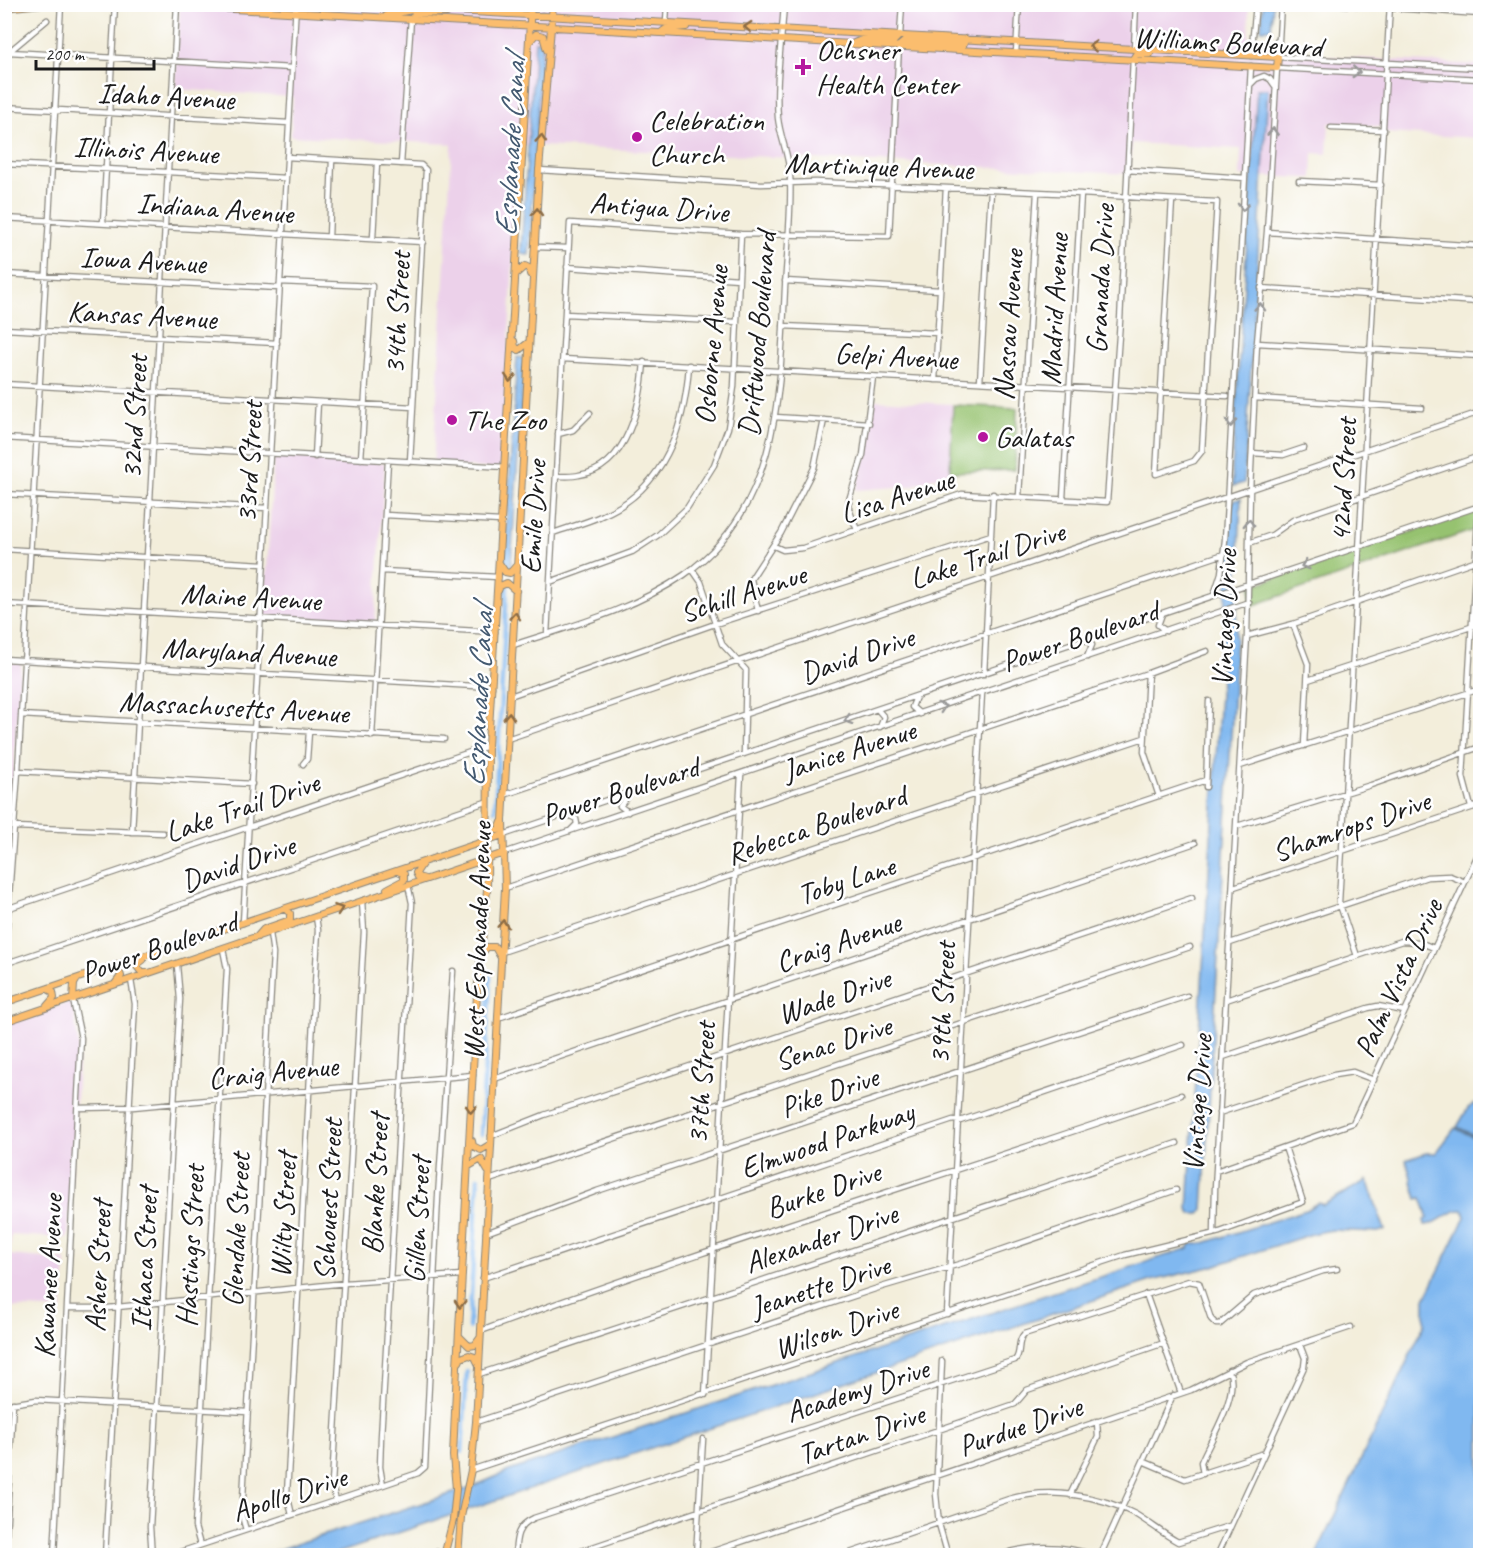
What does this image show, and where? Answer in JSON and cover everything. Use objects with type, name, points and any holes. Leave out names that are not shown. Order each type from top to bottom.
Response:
[{"type":"main road","points":[[4,8],[42,4]]},
{"type":"main road","name":"Williams Boulevard","points":[[146,4],[1277,68]]},
{"type":"main road","name":"Williams Boulevard","points":[[330,4],[1278,57]]},
{"type":"main road","name":"West Esplanade Avenue","points":[[443,1556],[453,1520],[456,1489],[453,1456],[477,994],[482,953],[488,746],[531,4]]},
{"type":"main road","points":[[536,4],[542,7],[548,4]]},
{"type":"main road","name":"West Esplanade Avenue","points":[[458,1556],[461,1517],[471,1470],[479,1374],[505,888],[502,821],[539,170],[553,4]]},
{"type":"main road","points":[[375,17],[409,12],[413,7]]},
{"type":"main road","points":[[411,19],[415,14],[456,11]]},
{"type":"main road","points":[[625,31],[655,28],[666,23]]},
{"type":"main road","points":[[661,33],[666,29],[699,25]]},
{"type":"main road","points":[[529,43],[536,34],[545,38],[548,69]]},
{"type":"main road","points":[[854,44],[864,39],[894,40],[900,36]]},
{"type":"main road","points":[[899,46],[905,41],[963,45],[966,39]]},
{"type":"main road","points":[[1109,58],[1114,55],[1130,55],[1134,49]]},
{"type":"main road","points":[[1133,59],[1136,54],[1153,54],[1157,50]]},
{"type":"main road","points":[[1158,61],[1185,58],[1189,52]]},
{"type":"main road","name":"Vintage Drive","points":[[1251,56],[1251,66]]},
{"type":"main road","name":"Vintage Drive","points":[[1277,68],[1278,57]]},
{"type":"main road","points":[[516,278],[520,268],[528,266],[531,310]]},
{"type":"main road","points":[[513,326],[516,349],[522,349],[529,341]]},
{"type":"main road","points":[[499,562],[502,569],[510,573],[518,563]]},
{"type":"main road","points":[[497,592],[500,586],[507,583],[516,591]]},
{"type":"main road","points":[[486,818],[492,830],[499,830],[502,821]]},
{"type":"main road","name":"Power Boulevard","points":[[4,1003],[503,835]]},
{"type":"main road","points":[[486,841],[493,842],[504,854]]},
{"type":"main road","name":"Power Boulevard","points":[[4,1022],[504,854]]},
{"type":"main road","points":[[424,862],[416,873],[421,879],[428,879]]},
{"type":"main road","points":[[383,894],[388,888],[404,880],[404,874],[398,871]]},
{"type":"main road","points":[[257,937],[264,929],[290,920],[290,913],[285,909]]},
{"type":"main road","points":[[482,953],[487,947],[495,946],[499,950],[501,962]]},
{"type":"main road","points":[[150,954],[136,965],[142,973],[152,973]]},
{"type":"main road","points":[[112,986],[121,976],[117,966]]},
{"type":"main road","points":[[73,1000],[74,984],[78,979]]},
{"type":"main road","points":[[45,1009],[54,998],[53,992],[48,989]]},
{"type":"main road","points":[[470,1132],[473,1146],[478,1150],[486,1149],[491,1144]]},
{"type":"main road","points":[[468,1166],[476,1160],[481,1160],[489,1177]]},
{"type":"main road","points":[[459,1333],[461,1340],[469,1346],[475,1345],[481,1334]]},
{"type":"main road","points":[[457,1367],[461,1358],[469,1355],[475,1356],[479,1366]]},
{"type":"street","points":[[5,965],[15,827],[61,4]]},
{"type":"street","points":[[103,222],[115,4]]},
{"type":"street","name":"33rd Street","points":[[243,923],[296,4]]},
{"type":"street","points":[[666,23],[667,4]]},
{"type":"street","points":[[783,29],[784,4]]},
{"type":"street","points":[[900,36],[902,4]]},
{"type":"street","points":[[1016,53],[1019,4]]},
{"type":"street","points":[[1134,49],[1136,4]]},
{"type":"street","name":"Vintage Drive","points":[[1251,56],[1256,4]]},
{"type":"street","name":"Vintage Drive","points":[[1278,57],[1281,4]]},
{"type":"street","points":[[1332,4],[1390,6],[1480,14]]},
{"type":"street","name":"32nd Street","points":[[132,832],[177,5]]},
{"type":"street","name":"42nd Street","points":[[1357,956],[1341,907],[1342,851],[1390,6]]},
{"type":"street","points":[[287,157],[401,164],[411,19]]},
{"type":"street","points":[[7,54],[47,20]]},
{"type":"street","name":"Driftwood Boulevard","points":[[513,645],[649,596],[692,568],[709,554],[741,514],[760,480],[775,417],[788,233],[790,184],[788,157],[778,116],[783,29]]},
{"type":"street","points":[[1253,38],[1258,48],[1266,51],[1273,48],[1279,36]]},
{"type":"street","points":[[893,186],[899,46]]},
{"type":"street","points":[[7,54],[292,68]]},
{"type":"street","name":"Williams Boulevard","points":[[1278,57],[1480,68]]},
{"type":"street","name":"Granada Drive","points":[[1107,502],[1133,59]]},
{"type":"street","name":"Vintage Drive","points":[[1214,595],[1224,554],[1251,66]]},
{"type":"street","name":"Vintage Drive","points":[[1214,1233],[1249,602],[1246,584],[1257,343],[1268,232],[1277,68]]},
{"type":"street","name":"Williams Boulevard","points":[[1277,68],[1480,79]]},
{"type":"street","points":[[1250,85],[1256,78],[1264,76],[1270,79],[1276,89]]},
{"type":"street","name":"Idaho Avenue","points":[[4,107],[289,123]]},
{"type":"street","points":[[1332,128],[1384,130]]},
{"type":"street","points":[[329,237],[332,160]]},
{"type":"street","points":[[373,238],[378,163]]},
{"type":"street","name":"Illinois Avenue","points":[[4,164],[286,178]]},
{"type":"street","name":"34th Street","points":[[401,164],[421,165],[425,168],[410,462]]},
{"type":"street","name":"Martinique Avenue","points":[[539,170],[790,184],[946,188],[1217,202],[1206,395]]},
{"type":"street","points":[[1127,170],[1245,178]]},
{"type":"street","points":[[1299,181],[1381,185]]},
{"type":"street","name":"Antigua Drive","points":[[570,223],[741,234],[889,236],[893,186]]},
{"type":"street","points":[[935,380],[946,188]]},
{"type":"street","points":[[980,382],[991,191]]},
{"type":"street","name":"Nassau Avenue","points":[[1019,496],[1038,193]]},
{"type":"street","name":"Madrid Avenue","points":[[1063,498],[1081,194]]},
{"type":"street","points":[[1172,200],[1156,474],[1199,457],[1202,451],[1206,395]]},
{"type":"street","name":"Indiana Avenue","points":[[4,218],[423,242]]},
{"type":"street","name":"Emile Drive","points":[[547,634],[570,223]]},
{"type":"street","points":[[1268,232],[1480,246]]},
{"type":"street","name":"Osborne Avenue","points":[[550,582],[632,552],[658,535],[687,508],[714,465],[728,428],[735,368],[741,234]]},
{"type":"street","points":[[535,247],[568,248]]},
{"type":"street","points":[[567,267],[739,279]]},
{"type":"street","name":"Iowa Avenue","points":[[4,274],[279,288]]},
{"type":"street","points":[[785,281],[940,290]]},
{"type":"street","points":[[280,282],[372,286],[361,459]]},
{"type":"street","points":[[1261,288],[1480,302]]},
{"type":"street","points":[[565,314],[737,322]]},
{"type":"street","points":[[783,326],[938,333]]},
{"type":"street","name":"Kansas Avenue","points":[[4,329],[277,343]]},
{"type":"street","points":[[1257,343],[1480,356]]},
{"type":"street","name":"Gelpi Avenue","points":[[563,358],[1227,396]]},
{"type":"street","points":[[556,476],[589,473],[606,462],[619,447],[630,431],[637,413],[644,362]]},
{"type":"street","points":[[553,533],[601,517],[621,506],[649,482],[673,446],[681,423],[687,399],[689,365]]},
{"type":"street","points":[[858,530],[849,509],[849,500],[863,455],[869,423],[873,377]]},
{"type":"street","points":[[4,384],[413,407]]},
{"type":"street","points":[[1255,398],[1422,408]]},
{"type":"street","points":[[315,457],[318,402]]},
{"type":"street","points":[[558,434],[573,430],[590,412]]},
{"type":"street","name":"Lake Trail Drive","points":[[507,739],[1480,412]]},
{"type":"street","points":[[775,417],[869,423]]},
{"type":"street","points":[[758,611],[751,579],[757,566],[774,546],[814,468],[824,420]]},
{"type":"street","points":[[4,438],[505,467]]},
{"type":"street","points":[[1252,453],[1283,455],[1304,448]]},
{"type":"street","points":[[1249,543],[1272,535],[1293,520],[1480,456]]},
{"type":"street","points":[[372,736],[388,461]]},
{"type":"street","points":[[1471,807],[1463,783],[1478,560],[1480,483]]},
{"type":"street","points":[[4,494],[267,508]]},
{"type":"street","name":"Lisa Avenue","points":[[774,546],[791,551],[962,494],[1107,502]]},
{"type":"street","points":[[984,674],[993,494]]},
{"type":"street","name":"Power Boulevard","points":[[503,835],[1480,506]]},
{"type":"street","points":[[385,515],[501,521]]},
{"type":"street","name":"Schill Avenue","points":[[510,696],[716,624],[991,536]]},
{"type":"street","points":[[4,549],[264,564]]},
{"type":"street","name":"David Drive","points":[[504,795],[1224,554]]},
{"type":"street","points":[[1247,636],[1293,624],[1478,560]]},
{"type":"street","points":[[692,568],[701,582],[727,652],[738,661],[747,674],[744,754]]},
{"type":"street","points":[[382,571],[498,577]]},
{"type":"street","name":"Power Boulevard","points":[[504,854],[1249,602]]},
{"type":"street","name":"Maine Avenue","points":[[4,604],[495,632]]},
{"type":"street","points":[[1162,614],[1158,625],[1166,631]]},
{"type":"street","points":[[1293,624],[1308,664],[1304,746]]},
{"type":"street","points":[[1308,680],[1480,624]]},
{"type":"street","points":[[1085,640],[1092,645],[1087,657]]},
{"type":"street","name":"Janice Avenue","points":[[505,888],[1148,673],[1207,651]]},
{"type":"street","name":"Maryland Avenue","points":[[4,659],[492,687]]},
{"type":"street","points":[[1148,673],[1144,752],[1159,796]]},
{"type":"street","points":[[1240,766],[1480,689]]},
{"type":"street","name":"39th Street","points":[[947,1314],[956,1120],[982,693]]},
{"type":"street","points":[[916,697],[912,707],[920,714]]},
{"type":"street","name":"Vintage Drive","points":[[1206,787],[1209,701]]},
{"type":"street","points":[[878,710],[884,717],[880,727]]},
{"type":"street","name":"Massachusetts Avenue","points":[[21,715],[444,739]]},
{"type":"street","points":[[303,764],[307,759],[309,732]]},
{"type":"street","name":"Rebecca Boulevard","points":[[502,952],[1144,738]]},
{"type":"street","name":"Lake Trail Drive","points":[[9,908],[488,746]]},
{"type":"street","points":[[1237,826],[1345,793],[1480,747]]},
{"type":"street","points":[[18,771],[252,784]]},
{"type":"street","name":"37th Street","points":[[705,1395],[741,775]]},
{"type":"street","name":"Toby Lane","points":[[498,1018],[972,861],[1206,780]]},
{"type":"street","points":[[630,812],[621,809],[621,802],[635,791]]},
{"type":"street","name":"David Drive","points":[[5,965],[486,802]]},
{"type":"street","name":"Shamrops Drive","points":[[1234,887],[1480,805]]},
{"type":"street","points":[[567,814],[574,816],[577,824],[569,833]]},
{"type":"street","points":[[15,827],[163,833]]},
{"type":"street","name":"Craig Avenue","points":[[494,1079],[1195,843]]},
{"type":"street","name":"Palm Vista Drive","points":[[1286,1147],[1353,1124],[1480,850]]},
{"type":"street","points":[[1230,943],[1427,877],[1450,876],[1465,882]]},
{"type":"street","name":"Blanke Street","points":[[383,1485],[381,1447],[412,903],[408,885]]},
{"type":"street","name":"Wade Drive","points":[[491,1136],[544,1115],[1192,898]]},
{"type":"street","name":"Schouest Street","points":[[336,1501],[332,1484],[364,932],[362,901]]},
{"type":"street","name":"Wilty Street","points":[[292,1515],[287,1494],[311,1089],[318,930],[316,917]]},
{"type":"street","name":"Glendale Street","points":[[246,1530],[242,1516],[273,954],[270,933]]},
{"type":"street","points":[[1227,1000],[1402,941],[1419,942],[1434,948]]},
{"type":"street","name":"Senac Drive","points":[[489,1177],[1190,947]]},
{"type":"street","name":"Hastings Street","points":[[200,1545],[195,1527],[227,969],[223,949]]},
{"type":"street","name":"Ithaca Street","points":[[152,1556],[150,1527],[180,999],[177,965]]},
{"type":"street","name":"Gillen Street","points":[[423,1471],[453,971]]},
{"type":"street","name":"Asher Street","points":[[105,1556],[135,1004],[131,980]]},
{"type":"street","name":"Pike Drive","points":[[486,1233],[597,1191],[1187,996]]},
{"type":"street","name":"Kawanee Avenue","points":[[54,1556],[81,1038],[73,1000]]},
{"type":"street","points":[[1223,1057],[1368,1008],[1378,1006],[1404,1011]]},
{"type":"street","name":"Elmwood Parkway","points":[[483,1278],[1184,1045]]},
{"type":"street","points":[[1219,1113],[1334,1075],[1353,1072],[1374,1080]]},
{"type":"street","name":"Craig Avenue","points":[[78,1108],[129,1107],[473,1075]]},
{"type":"street","name":"Burke Drive","points":[[481,1334],[580,1293],[954,1169],[1030,1147],[1181,1095]]},
{"type":"street","name":"Alexander Drive","points":[[479,1374],[951,1216],[1030,1194],[1121,1160],[1177,1143]]},
{"type":"street","points":[[1216,1172],[1286,1147]]},
{"type":"street","name":"Wilson Drive","points":[[471,1470],[705,1395],[1125,1255],[1214,1233],[1303,1202],[1286,1147]]},
{"type":"street","name":"Jeanette Drive","points":[[476,1422],[949,1268],[1176,1190]]},
{"type":"street","name":"Academy Drive","points":[[515,1556],[516,1535],[522,1525],[534,1518],[1015,1360],[1018,1355],[1019,1341],[1024,1334],[1189,1281],[1199,1283],[1211,1319],[1216,1324],[1220,1324],[1254,1295],[1323,1271],[1337,1269]]},
{"type":"street","points":[[68,1308],[118,1306],[345,1283],[462,1275]]},
{"type":"street","points":[[1146,1294],[1181,1393]]},
{"type":"street","name":"Purdue Drive","points":[[698,1556],[1181,1393],[1229,1371],[1351,1328]]},
{"type":"street","name":"Tartan Drive","points":[[566,1556],[1015,1404],[1027,1390],[1164,1343]]},
{"type":"street","points":[[1217,1556],[1304,1366],[1305,1358],[1300,1345]]},
{"type":"street","points":[[942,1361],[937,1477],[939,1524],[948,1556]]},
{"type":"street","points":[[1203,1474],[1201,1462],[1230,1396],[1232,1380],[1229,1371]]},
{"type":"street","points":[[998,1556],[1036,1547],[1070,1548],[1098,1556],[1145,1462],[1173,1395]]},
{"type":"street","points":[[4,1405],[63,1401],[247,1412]]},
{"type":"street","points":[[5,1556],[13,1403]]},
{"type":"street","points":[[1070,1495],[1098,1437],[1097,1421]]},
{"type":"street","points":[[698,1556],[703,1439]]},
{"type":"street","points":[[1145,1462],[1185,1479],[1262,1454]]},
{"type":"street","name":"Apollo Drive","points":[[168,1556],[423,1471]]},
{"type":"street","points":[[841,1556],[1022,1495],[1070,1495],[1122,1508],[1178,1542],[1229,1527]]},
{"type":"street","points":[[421,1556],[437,1552],[443,1556]]},
{"type":"shaded area","points":[[898,4],[986,10],[987,4],[1249,4],[1248,52],[1480,65],[1480,138],[1385,133],[1385,127],[1329,123],[1327,154],[1313,153],[1312,178],[1240,176],[1241,149],[1132,143],[1130,174],[519,145],[502,469],[433,465],[452,144],[291,136],[293,97],[175,89],[180,5]]},
{"type":"shaded area","points":[[874,400],[952,404],[950,472],[911,486],[856,490],[871,432]]},
{"type":"shaded area","points":[[274,456],[385,463],[375,622],[264,616]]},
{"type":"shaded area","points":[[4,663],[21,663],[5,899],[4,899]]},
{"type":"shaded area","points":[[72,1002],[79,1047],[68,1238],[11,1235],[10,1255],[66,1260],[62,1310],[5,1307],[4,1023]]},
{"type":"green space","name":"Galatas","points":[[953,405],[1017,408],[1015,470],[950,472]]},
{"type":"green space","points":[[1480,509],[1480,528],[1251,606],[1251,586]]},
{"type":"water","points":[[1263,5],[1273,5],[1271,29],[1261,29]]},
{"type":"water","points":[[535,41],[542,42],[529,255],[522,254],[521,251]]},
{"type":"water","points":[[1257,89],[1268,89],[1244,483],[1233,486],[1232,469]]},
{"type":"water","points":[[517,357],[523,358],[524,362],[511,567],[504,567]]},
{"type":"water","points":[[1241,498],[1234,687],[1203,1209],[1200,1214],[1191,1214],[1188,1209],[1231,516],[1233,501]]},
{"type":"water","points":[[1474,1104],[1480,1106],[1480,1138],[1457,1127],[1468,1108]]},
{"type":"water","points":[[1455,1128],[1480,1140],[1480,1555],[1316,1555],[1425,1323],[1425,1299],[1465,1217],[1463,1210],[1458,1210],[1435,1223],[1425,1225],[1424,1220],[1427,1218],[1425,1210],[1421,1198],[1417,1199],[1406,1160],[1426,1153],[1436,1153]]},
{"type":"water","points":[[1367,1180],[1385,1230],[1378,1232],[1332,1230],[1315,1233],[1210,1267],[1151,1281],[332,1555],[259,1556],[472,1487],[509,1471],[1189,1248],[1190,1244],[1201,1244],[1306,1210],[1319,1202],[1323,1205]]},
{"type":"waterway","name":"Esplanade Canal","points":[[495,810],[507,587]]},
{"type":"waterway","name":"Esplanade Canal","points":[[481,1134],[490,977]]},
{"type":"waterway","name":"Esplanade Canal","points":[[469,1328],[478,1178]]},
{"type":"waterway","name":"Esplanade Canal","points":[[462,1452],[467,1372]]},
{"type":"place","name":"Ochsner Health Center","points":[[803,67]]},
{"type":"place","name":"Celebration Church","points":[[637,137]]},
{"type":"place","name":"The Zoo","points":[[452,420]]},
{"type":"place","name":"Galatas","points":[[983,437]]}]
